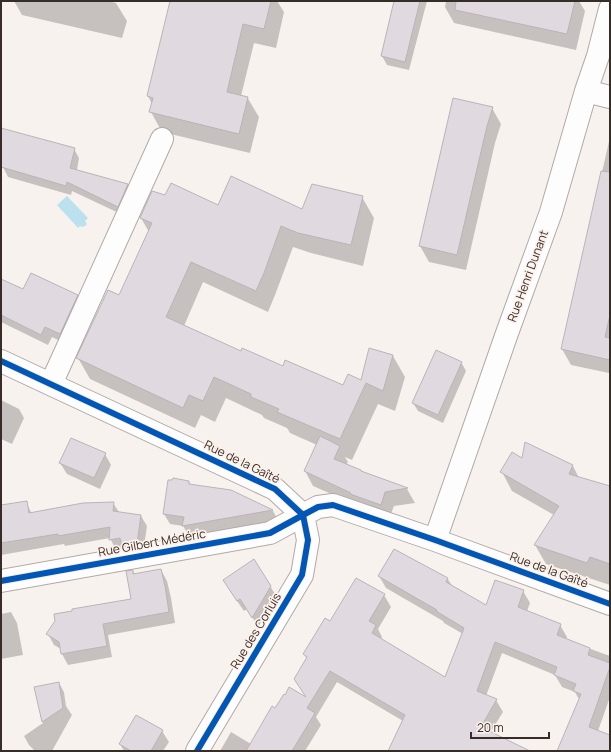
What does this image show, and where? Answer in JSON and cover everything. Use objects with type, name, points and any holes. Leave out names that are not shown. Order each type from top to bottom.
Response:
[{"type":"street","name":"Rue Henri Dunant","points":[[435,540],[552,212],[586,91],[598,56],[610,8]]},
{"type":"street","points":[[586,91],[610,97]]},
{"type":"street","points":[[50,384],[162,139]]},
{"type":"street","name":"Rue de la Gaîté","points":[[1,361],[275,488],[303,515],[318,508],[333,505],[435,540],[610,604]]},
{"type":"street","name":"Rue Gilbert Médéric","points":[[1,581],[270,533],[303,515]]},
{"type":"street","name":"Rue des Corluis","points":[[197,751],[302,575],[308,540],[303,515]]},
{"type":"water","points":[[67,196],[88,218],[85,221],[87,224],[85,226],[80,226],[78,228],[57,205]]},
{"type":"building","points":[[170,1],[271,1],[264,29],[243,24],[227,92],[248,97],[239,134],[149,112],[153,98],[147,96]]},
{"type":"building","points":[[394,1],[420,1],[405,62],[381,56]]},
{"type":"building","points":[[456,1],[575,1],[567,34],[455,10]]},
{"type":"building","points":[[453,98],[493,107],[487,126],[457,255],[419,246]]},
{"type":"building","points":[[1,128],[75,148],[70,168],[128,184],[118,207],[67,182],[66,186],[1,167]]},
{"type":"building","points":[[601,171],[610,172],[610,315],[605,337],[610,338],[610,360],[561,349]]},
{"type":"building","points":[[231,176],[302,209],[312,184],[363,196],[351,245],[298,233],[281,226],[256,291],[191,262],[166,317],[241,351],[242,348],[283,366],[285,360],[343,385],[348,374],[361,380],[369,348],[393,355],[383,391],[366,383],[340,439],[277,412],[279,409],[251,397],[251,394],[214,377],[203,401],[189,395],[183,408],[76,358],[108,290],[119,295],[152,223],[140,218],[152,191],[165,195],[171,183],[218,205]]},
{"type":"building","points":[[31,273],[78,295],[60,334],[45,327],[41,335],[1,315],[1,279],[23,289]]},
{"type":"building","points":[[436,350],[462,362],[438,415],[412,403]]},
{"type":"building","points":[[320,436],[340,446],[334,459],[361,471],[408,488],[385,492],[381,505],[350,494],[351,493],[304,471]]},
{"type":"building","points":[[71,438],[106,453],[94,478],[59,463]]},
{"type":"building","points":[[525,442],[573,465],[569,474],[610,486],[610,564],[590,557],[587,563],[534,545],[559,506],[500,472],[512,452],[522,458]]},
{"type":"building","points":[[173,478],[189,481],[189,484],[231,490],[273,510],[182,526],[184,517],[163,514],[168,480],[172,480]]},
{"type":"building","points":[[27,501],[29,513],[83,503],[114,502],[113,511],[141,515],[137,544],[122,547],[120,538],[109,540],[110,527],[58,536],[58,534],[1,543],[1,505]]},
{"type":"building","points":[[394,549],[448,578],[446,582],[486,605],[495,580],[524,590],[518,607],[561,624],[557,635],[590,648],[588,655],[610,663],[610,667],[589,727],[610,735],[610,751],[557,751],[581,694],[573,691],[576,684],[554,675],[557,667],[495,642],[477,691],[497,699],[481,727],[530,751],[388,751],[405,715],[330,671],[307,708],[315,713],[292,751],[246,751],[272,706],[275,708],[289,687],[306,697],[294,679],[307,657],[303,654],[325,618],[330,621],[356,578],[385,594],[369,621],[376,625],[372,633],[445,677],[464,628],[436,611],[437,610],[378,576]]},
{"type":"building","points":[[254,559],[271,586],[252,618],[240,599],[237,601],[223,580]]},
{"type":"building","points":[[161,569],[169,612],[103,624],[107,646],[61,654],[59,642],[46,634],[55,621],[54,614],[72,611],[72,609],[131,599],[126,571],[133,570],[133,574]]},
{"type":"building","points":[[59,682],[63,708],[42,722],[34,687]]},
{"type":"building","points":[[136,715],[163,730],[151,751],[131,751],[119,744]]},
{"type":"cycle path","points":[[1,361],[275,489],[303,515]]},
{"type":"cycle path","points":[[1,581],[270,533],[318,507],[333,505],[435,540],[610,604]]},
{"type":"cycle path","points":[[197,751],[302,575],[308,540],[303,515]]}]
